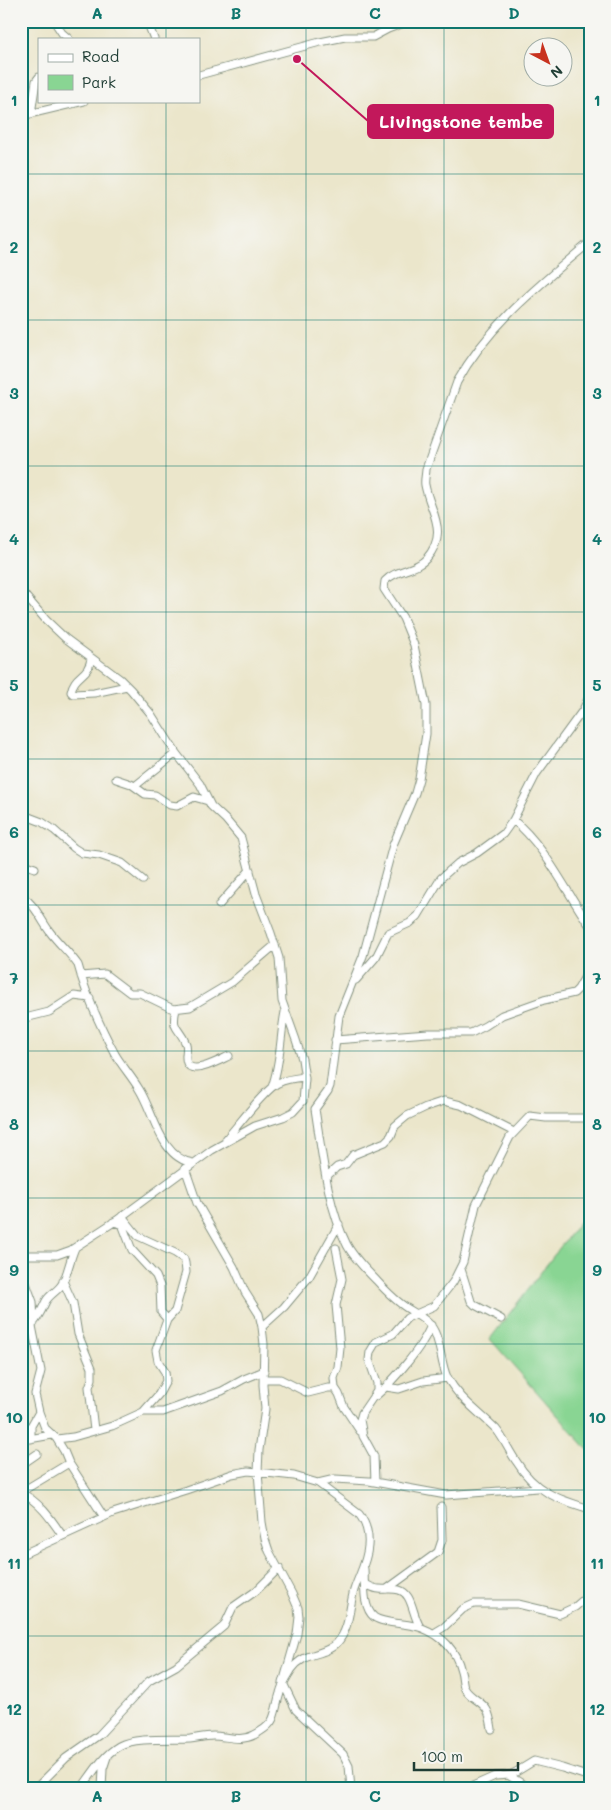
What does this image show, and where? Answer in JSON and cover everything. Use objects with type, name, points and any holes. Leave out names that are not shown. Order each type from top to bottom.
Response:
[{"type":"street","points":[[54,21],[62,36]]},
{"type":"street","points":[[200,75],[320,42],[345,37],[373,36],[397,24],[409,21]]},
{"type":"street","points":[[148,24],[154,38]]},
{"type":"street","points":[[148,24],[157,38]]},
{"type":"street","points":[[30,114],[38,78]]},
{"type":"street","points":[[21,116],[80,102]]},
{"type":"street","points":[[590,242],[514,308],[462,372],[426,469],[425,484],[429,502],[437,521],[436,541],[424,561],[400,571],[385,581],[384,589],[404,618],[414,645],[426,705],[426,734],[415,793],[393,845],[365,950],[339,1016],[330,1086],[315,1109],[326,1177],[339,1224],[353,1254],[378,1282],[403,1305],[430,1325],[436,1336],[448,1378],[462,1399],[502,1437],[520,1468],[538,1488],[559,1499],[590,1509]]},
{"type":"street","points":[[21,606],[24,595]]},
{"type":"street","points":[[24,595],[58,632],[127,686],[151,714],[176,753],[200,784],[214,810],[226,820],[241,838],[256,894],[275,945],[280,964],[280,992],[302,1059],[305,1077],[303,1101],[293,1112],[255,1126],[222,1144],[185,1168],[122,1216],[75,1247],[57,1256],[28,1255],[22,1257],[24,1278],[33,1302],[33,1324],[40,1371],[35,1394],[43,1425],[54,1436],[104,1517]]},
{"type":"street","points":[[91,658],[90,667],[72,687],[71,692],[73,694],[94,693],[127,686]]},
{"type":"street","points":[[352,984],[376,957],[388,933],[410,923],[418,916],[441,878],[458,863],[477,853],[503,834],[513,820],[537,773],[584,710],[590,695]]},
{"type":"street","points":[[134,786],[176,753]]},
{"type":"street","points":[[116,779],[127,782],[145,794],[155,795],[170,805],[175,806],[194,798],[208,801]]},
{"type":"street","points":[[21,814],[42,822],[82,853],[99,855],[122,863],[143,880]]},
{"type":"street","points":[[513,820],[538,845],[590,926]]},
{"type":"street","points":[[21,866],[26,865],[35,868]]},
{"type":"street","points":[[219,905],[250,870]]},
{"type":"street","points":[[21,895],[34,907],[50,933],[73,957],[78,965],[99,1020],[115,1054],[140,1089],[151,1116],[170,1150],[180,1159],[193,1163]]},
{"type":"street","points":[[81,976],[105,974],[128,992],[140,993],[169,1008],[190,1007],[232,982],[275,945]]},
{"type":"street","points":[[336,1040],[471,1033],[509,1012],[544,1000],[574,993],[590,968]]},
{"type":"street","points":[[21,1019],[49,1012],[74,996],[90,998]]},
{"type":"street","points":[[176,1009],[174,1024],[185,1043],[188,1066],[193,1069],[198,1068],[214,1064],[229,1056]]},
{"type":"street","points":[[272,1087],[278,1069],[285,1012]]},
{"type":"street","points":[[222,1144],[267,1091],[284,1081],[305,1077]]},
{"type":"street","points":[[326,1177],[337,1167],[346,1164],[353,1155],[385,1142],[391,1136],[395,1126],[407,1116],[426,1106],[444,1101],[461,1105],[514,1132]]},
{"type":"street","points":[[374,1398],[377,1391],[377,1383],[368,1356],[372,1346],[393,1334],[407,1318],[429,1309],[437,1303],[453,1282],[460,1269],[476,1205],[505,1144],[514,1132],[530,1116],[559,1119],[590,1118]]},
{"type":"street","points":[[81,1789],[108,1755],[121,1745],[132,1742],[210,1736],[241,1739],[249,1738],[265,1728],[276,1714],[299,1617],[298,1608],[264,1539],[258,1472],[264,1409],[264,1344],[259,1314],[197,1203],[185,1168]]},
{"type":"street","points":[[21,1442],[54,1436],[68,1438],[112,1426],[144,1412],[159,1394],[166,1381],[165,1372],[158,1361],[156,1350],[167,1320],[174,1315],[186,1272],[185,1261],[175,1253],[138,1236],[122,1216]]},
{"type":"street","points":[[113,1222],[122,1224],[132,1250],[156,1276],[160,1286],[161,1312],[167,1320]]},
{"type":"street","points":[[262,1327],[298,1291],[339,1224]]},
{"type":"street","points":[[21,1335],[33,1324],[43,1311],[47,1299],[56,1292],[63,1281],[75,1247]]},
{"type":"street","points":[[325,1248],[336,1248],[353,1254]]},
{"type":"street","points":[[336,1248],[342,1279],[336,1305],[340,1348],[338,1367],[334,1378],[335,1388],[344,1407],[374,1456],[374,1482]]},
{"type":"street","points":[[460,1269],[474,1305],[501,1319]]},
{"type":"street","points":[[63,1281],[73,1303],[78,1334],[92,1368],[89,1387],[94,1430]]},
{"type":"street","points":[[363,1436],[360,1420],[362,1413],[386,1387],[422,1342],[430,1325]]},
{"type":"street","points":[[144,1412],[161,1413],[188,1404],[222,1391],[264,1371]]},
{"type":"street","points":[[386,1387],[399,1389],[423,1381],[448,1378]]},
{"type":"street","points":[[263,1379],[280,1379],[308,1393],[335,1388]]},
{"type":"street","points":[[31,1439],[31,1426],[39,1412]]},
{"type":"street","points":[[21,1465],[37,1454]]},
{"type":"street","points":[[62,1535],[48,1516],[34,1502],[21,1493],[69,1463]]},
{"type":"street","points":[[21,1555],[104,1517],[232,1474],[248,1471],[278,1476],[294,1476],[318,1484],[360,1514],[364,1520],[368,1546],[364,1569],[369,1610],[376,1618],[382,1621],[409,1623],[434,1633],[448,1643],[455,1653],[462,1671],[466,1691],[488,1710],[492,1729]]},
{"type":"street","points":[[318,1484],[335,1479],[374,1482],[446,1495],[538,1488]]},
{"type":"street","points":[[387,1589],[438,1552],[442,1540],[440,1507]]},
{"type":"street","points":[[36,1789],[66,1758],[99,1735],[146,1684],[176,1666],[224,1626],[233,1607],[256,1591],[279,1568]]},
{"type":"street","points":[[283,1683],[294,1666],[300,1661],[307,1656],[331,1648],[341,1638],[349,1618],[355,1588],[364,1569]]},
{"type":"street","points":[[365,1584],[378,1589],[396,1589],[403,1592],[407,1596],[413,1615],[420,1627]]},
{"type":"street","points":[[434,1633],[444,1627],[463,1609],[474,1604],[518,1604],[560,1614],[575,1607],[590,1594]]},
{"type":"street","points":[[283,1683],[296,1710],[343,1754],[349,1766],[351,1789]]},
{"type":"street","points":[[102,1789],[103,1769],[108,1755]]},
{"type":"street","points":[[466,1789],[495,1776],[516,1772],[534,1761],[590,1777]]},
{"type":"street","points":[[508,1775],[526,1789]]},
{"type":"green space","points":[[590,1208],[590,1452],[490,1339]]},
{"type":"place","name":"Livingstone tembe","points":[[297,59]]}]
